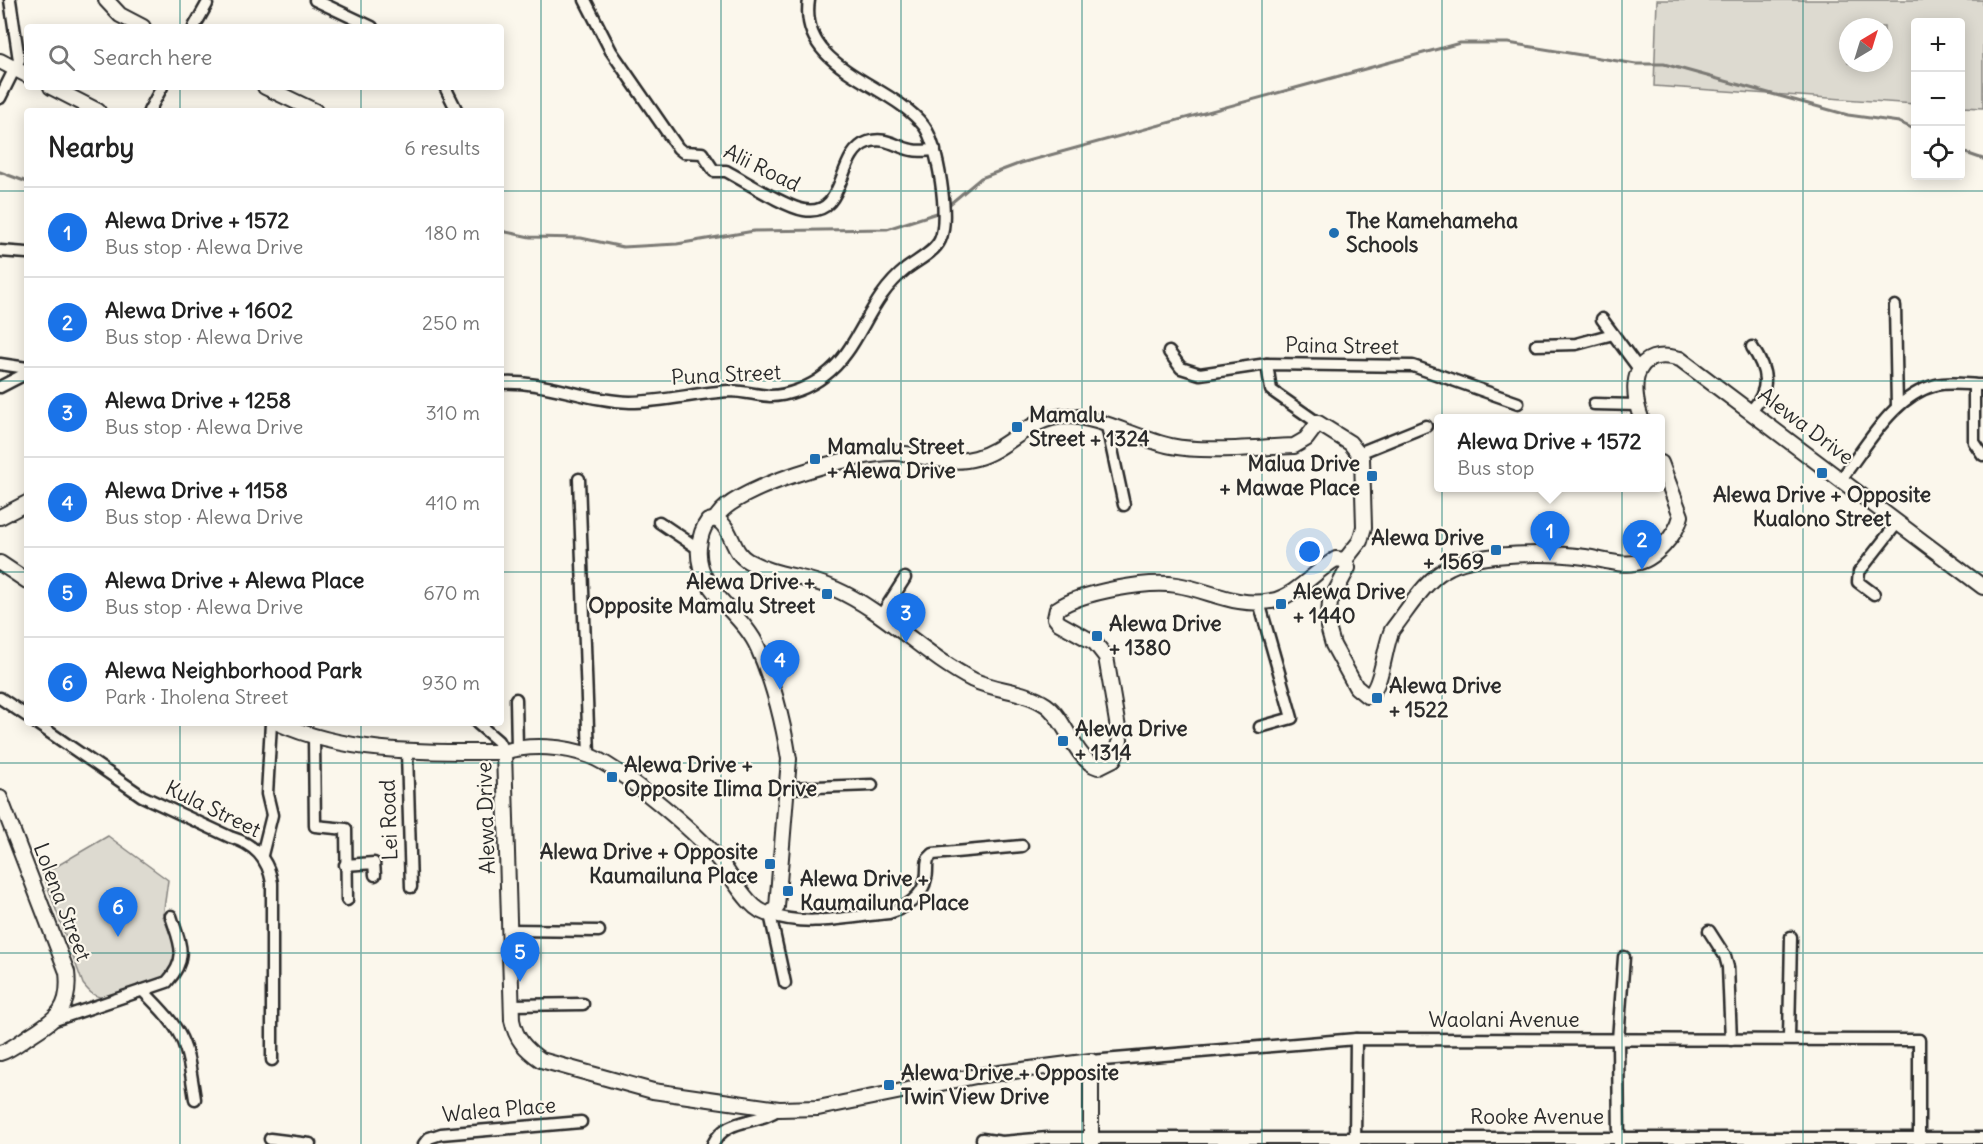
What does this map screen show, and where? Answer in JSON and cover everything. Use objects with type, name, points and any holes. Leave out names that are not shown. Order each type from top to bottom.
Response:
[{"type":"street","points":[[0,98],[21,72],[10,0]]},
{"type":"street","points":[[106,0],[120,15],[137,24]]},
{"type":"street","points":[[315,0],[366,24]]},
{"type":"street","name":"Alii Road","points":[[585,0],[611,51],[678,148],[683,152],[702,153],[714,171],[726,171],[798,208],[812,210],[831,201],[839,189],[849,159],[865,143],[880,140],[912,150],[935,150]]},
{"type":"street","name":"Puna Street","points":[[504,383],[520,381],[585,396],[630,402],[732,391],[771,396],[811,385],[836,366],[848,352],[876,300],[892,280],[939,241],[944,223],[935,150],[925,127],[909,110],[834,63],[813,33],[807,11],[809,0]]},
{"type":"street","points":[[196,24],[207,4]]},
{"type":"street","points":[[0,61],[21,72]]},
{"type":"street","points":[[57,90],[92,108]]},
{"type":"street","points":[[151,108],[160,90]]},
{"type":"street","points":[[271,90],[309,108]]},
{"type":"street","points":[[446,90],[456,108]]},
{"type":"street","points":[[0,251],[24,254]]},
{"type":"street","points":[[1895,306],[1897,407]]},
{"type":"street","points":[[1602,319],[1639,369],[1634,384],[1640,414]]},
{"type":"street","points":[[1536,345],[1576,344],[1613,334]]},
{"type":"street","points":[[1751,411],[1761,397],[1766,378],[1765,369],[1752,347]]},
{"type":"street","name":"Paina Street","points":[[1169,352],[1181,368],[1200,374],[1266,364],[1413,366],[1518,403]]},
{"type":"street","name":"Alewa Drive","points":[[1639,369],[1645,362],[1661,356],[1680,359],[1983,587]]},
{"type":"street","points":[[0,364],[24,368]]},
{"type":"street","points":[[1266,364],[1271,390],[1359,453],[1363,465],[1364,527],[1360,541],[1345,560]]},
{"type":"street","points":[[0,387],[24,375]]},
{"type":"street","points":[[1841,479],[1897,407],[1910,396],[1938,384],[1978,385],[1974,442],[1983,455]]},
{"type":"street","points":[[1594,404],[1637,405]]},
{"type":"street","points":[[770,914],[777,907],[788,789],[789,759],[786,736],[758,649],[739,618],[705,581],[700,568],[699,549],[704,527],[708,521],[716,519],[725,507],[760,486],[870,456],[896,453],[948,460],[968,460],[994,451],[1032,425],[1049,419],[1071,417],[1174,447],[1231,448],[1294,446],[1306,439],[1318,423]]},
{"type":"street","points":[[1107,426],[1124,505]]},
{"type":"street","points":[[1359,453],[1426,426]]},
{"type":"street","points":[[1345,560],[1348,567],[1330,602],[1328,627],[1333,645],[1356,687],[1367,696],[1376,689],[1387,640],[1392,630],[1433,579],[1450,567],[1486,557],[1565,555],[1633,564],[1651,556],[1676,530],[1681,516],[1665,474]]},
{"type":"street","points":[[579,479],[589,755]]},
{"type":"street","points":[[0,517],[24,505]]},
{"type":"street","points":[[716,519],[725,526],[735,549],[747,561],[836,589],[969,678],[1026,695],[1044,704],[1058,716],[1086,759],[1098,766],[1114,759],[1120,740],[1109,666],[1095,643],[1059,623],[1055,618],[1056,609],[1063,604],[1110,591],[1167,584],[1239,602],[1259,602],[1283,597],[1336,559],[1345,560]]},
{"type":"street","points":[[659,522],[699,549]]},
{"type":"street","points":[[1874,594],[1858,582],[1859,572],[1898,522]]},
{"type":"street","points":[[0,563],[24,579]]},
{"type":"street","points":[[880,617],[905,578]]},
{"type":"street","points":[[1259,602],[1292,718],[1260,727]]},
{"type":"street","points":[[0,698],[24,714]]},
{"type":"street","points":[[510,750],[516,699]]},
{"type":"street","name":"Kula Street","points":[[40,726],[142,796],[245,842],[262,855],[272,884],[272,1060]]},
{"type":"street","points":[[262,855],[272,815],[267,794],[272,726]]},
{"type":"street","points":[[286,726],[314,737],[342,744],[407,752],[510,750]]},
{"type":"street","points":[[480,726],[510,750]]},
{"type":"street","points":[[314,737],[315,826],[346,829],[347,900]]},
{"type":"street","name":"Alewa Drive","points":[[770,914],[764,914],[753,906],[720,861],[697,837],[623,776],[589,755],[556,749],[510,750],[511,1005],[515,1034],[522,1045],[541,1060],[653,1091],[779,1109],[818,1108],[934,1083],[1067,1062],[1091,1061]]},
{"type":"street","name":"Lei Road","points":[[407,752],[411,887]]},
{"type":"street","points":[[788,789],[872,785]]},
{"type":"street","name":"Lolena Street","points":[[0,798],[4,822],[67,972],[69,991],[63,1008],[54,1020]]},
{"type":"street","points":[[770,914],[785,920],[800,920],[889,913],[903,908],[920,894],[926,882],[928,859],[933,854],[1022,846]]},
{"type":"street","points":[[345,865],[374,863],[375,875]]},
{"type":"street","points":[[770,914],[785,983]]},
{"type":"street","points":[[0,1053],[54,1020],[167,982],[177,971],[182,951],[171,916]]},
{"type":"street","points":[[509,930],[599,931]]},
{"type":"street","points":[[1709,931],[1725,956],[1728,967],[1731,1040]]},
{"type":"street","points":[[1789,1038],[1791,937]]},
{"type":"street","points":[[1619,1140],[1618,1040],[1624,957]]},
{"type":"street","points":[[142,990],[169,1017],[182,1035],[189,1055],[195,1099]]},
{"type":"street","points":[[511,1005],[583,1004]]},
{"type":"street","points":[[1355,1141],[1356,1039]]},
{"type":"street","name":"Waolani Avenue","points":[[1091,1061],[1356,1039],[1919,1040],[1919,1141]]},
{"type":"street","points":[[1091,1061],[1091,1141]]},
{"type":"street","points":[[713,1144],[721,1132],[730,1126],[765,1118],[779,1109]]},
{"type":"street","name":"Walea Place","points":[[424,1144],[429,1138],[441,1134],[581,1122]]},
{"type":"street","name":"Rooke Avenue","points":[[982,1139],[1002,1142],[1919,1141],[1983,1138]]},
{"type":"street","points":[[270,1139],[310,1144]]},
{"type":"shaded area","points":[[1657,0],[1983,0],[1983,108],[1965,107],[1965,18],[1911,18],[1911,104],[1654,86]]},
{"type":"shaded area","points":[[108,836],[168,880],[163,916],[179,957],[170,977],[106,998],[93,994],[83,984],[43,874]]},
{"type":"waterway","points":[[945,208],[981,178],[1021,163],[1460,43],[1508,43],[1636,64],[1664,64],[1848,115],[1899,122],[1911,128]]},
{"type":"waterway","points":[[1965,153],[1983,159]]},
{"type":"waterway","points":[[0,172],[24,181]]},
{"type":"waterway","points":[[504,232],[530,237],[581,238],[623,247],[677,244],[754,231],[887,229],[940,212]]},
{"type":"place","name":"The Kamehameha Schools","points":[[1334,233]]},
{"type":"place","name":"Mamalu Street + 1324","points":[[1017,427]]},
{"type":"place","name":"Mamalu Street + Alewa Drive","points":[[815,459]]},
{"type":"place","name":"Alewa Drive + Opposite Kualono Street","points":[[1822,473]]},
{"type":"place","name":"Malua Drive + Mawae Place","points":[[1372,476]]},
{"type":"place","name":"Alewa Drive + 1569","points":[[1496,550]]},
{"type":"place","name":"Alewa Drive + 1572","points":[[1550,561]]},
{"type":"place","name":"Alewa Drive + 1602","points":[[1642,570]]},
{"type":"place","name":"Alewa Drive + Opposite Mamalu Street","points":[[827,594]]},
{"type":"place","name":"Alewa Drive + 1440","points":[[1281,604]]},
{"type":"place","name":"Alewa Drive + 1380","points":[[1097,636]]},
{"type":"place","name":"Alewa Drive + 1258","points":[[906,643]]},
{"type":"place","name":"Alewa Drive + 1158","points":[[780,690]]},
{"type":"place","name":"Alewa Drive + 1522","points":[[1377,698]]},
{"type":"place","name":"Alewa Drive + 1314","points":[[1063,741]]},
{"type":"place","name":"Alewa Drive + Opposite Ilima Drive","points":[[612,777]]},
{"type":"place","name":"Alewa Drive + Opposite Kaumailuna Place","points":[[770,864]]},
{"type":"place","name":"Alewa Drive + Kaumailuna Place","points":[[788,891]]},
{"type":"place","name":"Alewa Neighborhood Park","points":[[118,937]]},
{"type":"place","name":"Alewa Drive + Alewa Place","points":[[520,982]]},
{"type":"place","name":"Alewa Drive + Opposite Twin View Drive","points":[[889,1085]]}]
